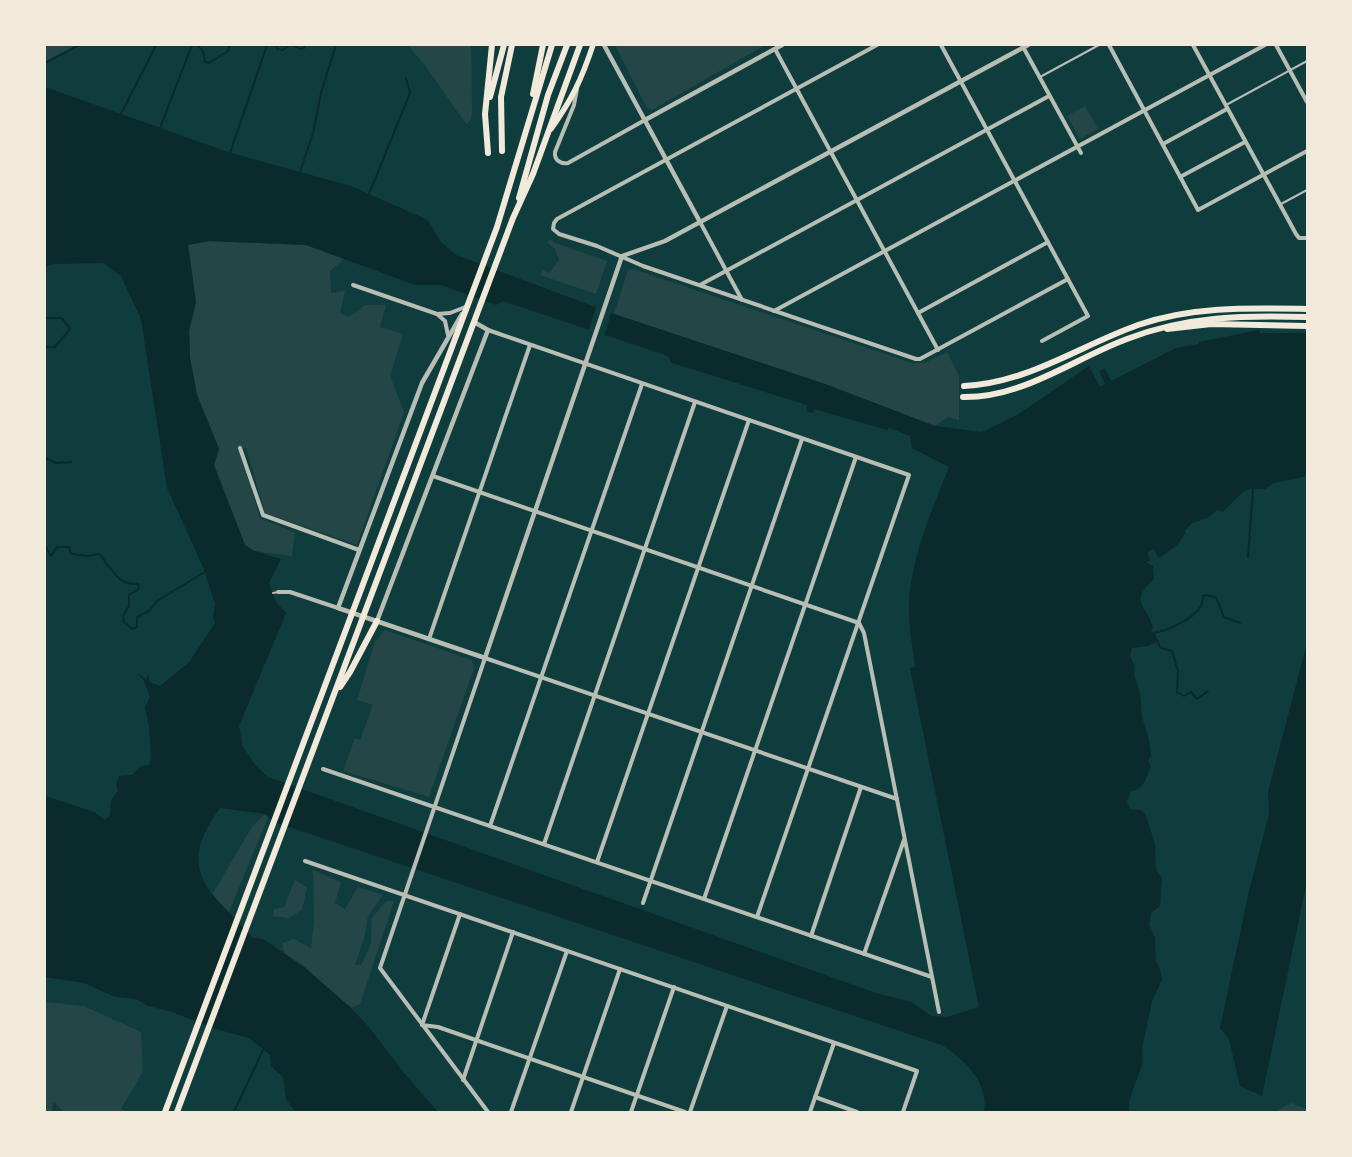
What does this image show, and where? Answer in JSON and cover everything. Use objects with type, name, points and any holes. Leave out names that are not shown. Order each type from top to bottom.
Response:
[{"type":"highway","points":[[488,153],[485,106],[492,45]]},
{"type":"highway","points":[[486,133],[491,92],[504,45]]},
{"type":"highway","points":[[502,151],[501,97],[512,45]]},
{"type":"highway","points":[[530,117],[536,74],[543,45]]},
{"type":"highway","points":[[165,1112],[488,251],[507,198],[552,45]]},
{"type":"highway","points":[[177,1112],[500,256],[513,218],[548,95],[566,45]]},
{"type":"highway","points":[[513,218],[550,131],[580,45]]},
{"type":"highway","points":[[964,386],[995,382],[1028,373],[1116,334],[1172,316],[1229,308],[1307,309]]},
{"type":"highway","points":[[963,398],[984,396],[1017,388],[1150,330],[1187,322],[1226,317],[1307,317]]},
{"type":"highway","points":[[1150,330],[1211,324],[1307,326]]},
{"type":"highway","points":[[334,694],[350,672],[377,621]]},
{"type":"main road","points":[[550,131],[578,87],[593,45]]},
{"type":"street","points":[[604,45],[742,300]]},
{"type":"street","points":[[578,87],[574,105],[555,152],[557,160],[568,163],[782,45]]},
{"type":"street","points":[[877,45],[557,219],[553,229],[559,234],[700,285],[916,359],[938,350],[1068,279]]},
{"type":"street","points":[[942,45],[1088,316],[1042,341]]},
{"type":"street","points":[[1109,45],[1198,210],[1307,151]]},
{"type":"street","points":[[1192,45],[1296,234],[1299,238],[1307,238]]},
{"type":"street","points":[[774,311],[1014,179],[1265,45]]},
{"type":"street","points":[[1276,45],[1307,102]]},
{"type":"street","points":[[622,256],[658,244],[1024,46],[1081,153]]},
{"type":"street","points":[[775,49],[938,350]]},
{"type":"street","points":[[700,285],[1050,96]]},
{"type":"street","points":[[1163,144],[1226,107]]},
{"type":"street","points":[[1180,176],[1245,142]]},
{"type":"street","points":[[918,313],[1048,242]]},
{"type":"street","points":[[488,1112],[381,972],[380,964],[622,256]]},
{"type":"street","points":[[353,285],[437,314],[445,321],[448,335]]},
{"type":"street","points":[[437,314],[450,313],[468,306]]},
{"type":"street","points":[[338,608],[422,383],[448,335],[468,306]]},
{"type":"street","points":[[474,322],[488,330],[586,365],[909,476],[758,917]]},
{"type":"street","points":[[377,621],[488,330]]},
{"type":"street","points":[[429,639],[530,345]]},
{"type":"street","points":[[490,826],[642,384]]},
{"type":"street","points":[[544,844],[695,402]]},
{"type":"street","points":[[597,862],[749,420]]},
{"type":"street","points":[[643,903],[802,439]]},
{"type":"street","points":[[240,448],[263,515],[359,550]]},
{"type":"street","points":[[704,899],[856,457]]},
{"type":"street","points":[[432,476],[859,623],[864,633],[939,1012]]},
{"type":"street","points":[[275,592],[290,592],[352,612],[897,799]]},
{"type":"street","points":[[323,769],[932,977]]},
{"type":"street","points":[[811,936],[861,787]]},
{"type":"street","points":[[864,954],[904,838]]},
{"type":"street","points":[[305,861],[917,1071],[902,1112]]},
{"type":"street","points":[[422,1026],[460,914]]},
{"type":"street","points":[[463,1080],[513,932]]},
{"type":"street","points":[[511,1112],[567,951]]},
{"type":"street","points":[[571,1112],[620,969]]},
{"type":"street","points":[[631,1112],[674,987]]},
{"type":"street","points":[[690,1112],[727,1006]]},
{"type":"street","points":[[422,1026],[438,1027],[685,1112]]},
{"type":"street","points":[[810,1112],[834,1043]]},
{"type":"street","points":[[815,1097],[857,1112]]},
{"type":"lane","points":[[1040,78],[1099,45]]},
{"type":"lane","points":[[1226,107],[1307,61]]},
{"type":"lane","points":[[1280,205],[1307,190]]},
{"type":"shaded area","points":[[45,45],[77,45],[45,62]]},
{"type":"shaded area","points":[[408,45],[471,45],[472,111],[471,120],[466,124],[427,68]]},
{"type":"shaded area","points":[[615,45],[765,45],[652,110],[647,108]]},
{"type":"shaded area","points":[[45,87],[228,152],[351,186],[428,220],[441,242],[456,255],[614,314],[825,384],[935,426],[982,432],[1017,415],[1089,366],[1100,387],[1105,384],[1099,371],[1105,369],[1111,381],[1176,348],[1199,344],[1199,342],[1259,330],[1260,333],[1307,333],[1307,476],[1274,483],[1265,489],[1250,489],[1243,492],[1223,512],[1217,510],[1207,518],[1192,523],[1177,545],[1161,557],[1158,557],[1154,549],[1147,552],[1150,560],[1146,562],[1153,566],[1154,579],[1142,593],[1141,602],[1153,627],[1151,632],[1156,636],[1156,642],[1148,646],[1132,648],[1130,656],[1135,666],[1134,675],[1140,692],[1142,717],[1149,740],[1151,755],[1148,761],[1151,767],[1142,786],[1131,791],[1127,802],[1130,809],[1141,810],[1145,813],[1155,844],[1156,870],[1162,878],[1160,906],[1151,913],[1149,925],[1155,937],[1156,961],[1162,980],[1152,1001],[1142,1049],[1143,1062],[1129,1101],[1129,1112],[984,1112],[985,1101],[983,1091],[974,1073],[942,1045],[274,822],[265,814],[220,808],[206,830],[199,849],[199,865],[203,879],[212,893],[253,938],[263,939],[303,966],[351,1008],[369,1027],[404,1073],[438,1112],[295,1112],[286,1099],[283,1077],[271,1066],[270,1055],[249,1038],[216,1029],[169,1011],[148,1006],[136,999],[115,997],[84,983],[45,977],[45,796],[94,812],[105,820],[110,815],[111,801],[118,790],[116,785],[119,776],[132,775],[141,766],[149,765],[151,758],[149,727],[145,707],[150,697],[143,679],[137,673],[146,679],[148,674],[150,682],[160,686],[189,662],[215,623],[213,617],[215,604],[203,567],[167,488],[141,319],[121,276],[104,263],[53,264],[45,267]],"holes":[[[209,241],[306,245],[415,285],[441,285],[496,305],[503,301],[668,356],[672,363],[807,405],[806,411],[813,413],[814,409],[887,430],[889,428],[910,436],[912,448],[949,467],[928,519],[913,573],[909,610],[915,667],[910,668],[979,1007],[947,1017],[931,1016],[911,1002],[876,993],[268,777],[257,767],[243,747],[239,726],[286,613],[276,602],[269,583],[281,559],[254,551],[245,545],[214,465],[219,449],[197,395],[190,358],[189,331],[196,302],[188,245]]]},
{"type":"shaded area","points":[[1085,106],[1098,129],[1080,139],[1067,116]]},
{"type":"shaded area","points":[[550,239],[555,243],[607,261],[596,294],[540,275],[543,270],[549,273],[559,260],[555,249],[547,242]]},
{"type":"shaded area","points":[[209,241],[306,245],[344,259],[330,271],[331,293],[345,291],[340,313],[349,317],[365,305],[386,305],[380,327],[403,334],[390,376],[404,412],[357,545],[265,513],[246,448],[239,447],[260,519],[295,532],[292,556],[254,551],[245,545],[214,465],[219,449],[197,395],[190,358],[189,331],[196,302],[188,245]]},
{"type":"shaded area","points":[[633,269],[912,363],[924,363],[947,352],[959,376],[959,420],[948,417],[935,426],[825,384],[614,314],[628,270]]},
{"type":"shaded area","points":[[385,630],[472,660],[474,668],[429,797],[343,771],[355,738],[360,740],[373,705],[357,700],[375,642]]},
{"type":"shaded area","points":[[1307,643],[1307,881],[1262,1096],[1240,1086],[1229,1039],[1220,1028],[1249,891],[1269,814],[1268,792]]},
{"type":"shaded area","points":[[265,814],[268,817],[229,912],[212,895],[252,827]]},
{"type":"shaded area","points":[[313,870],[341,882],[335,903],[345,909],[358,887],[383,895],[368,916],[365,935],[355,965],[361,965],[371,944],[372,918],[386,901],[394,901],[360,1004],[351,1008],[303,966],[285,954],[282,943],[294,939],[311,948],[314,922]]},
{"type":"shaded area","points":[[295,880],[307,888],[302,910],[288,918],[273,916],[274,909],[284,907]]},
{"type":"shaded area","points":[[45,1002],[84,1006],[141,1032],[143,1071],[121,1109],[128,1112],[64,1112],[54,1102],[51,1112],[45,1112]]},
{"type":"shaded area","points":[[1291,1103],[1306,1109],[1307,1112],[1275,1112]]},
{"type":"pier","points":[[597,304],[612,310],[604,337],[588,332]]},
{"type":"waterway","points":[[45,63],[79,45]]},
{"type":"waterway","points":[[121,114],[156,45]]},
{"type":"waterway","points":[[160,128],[192,45]]},
{"type":"waterway","points":[[197,45],[203,51],[205,62],[209,63],[228,51],[230,45]]},
{"type":"waterway","points":[[230,153],[267,45]]},
{"type":"waterway","points":[[276,45],[277,49],[283,50],[289,45]]},
{"type":"waterway","points":[[293,45],[300,49],[304,48],[304,45]]},
{"type":"waterway","points":[[300,172],[313,133],[321,93],[336,45]]},
{"type":"waterway","points":[[369,194],[410,93],[406,78]]},
{"type":"waterway","points":[[45,318],[62,318],[70,329],[55,347],[45,347]]},
{"type":"waterway","points":[[45,458],[56,463],[71,462]]},
{"type":"waterway","points":[[1248,557],[1253,489]]},
{"type":"waterway","points":[[45,546],[51,556],[57,547],[69,547],[71,554],[88,556],[98,554],[102,556],[106,564],[121,580],[138,584],[139,589],[129,595],[129,606],[123,616],[124,622],[132,629],[137,627],[137,617],[149,611],[157,601],[203,573]]},
{"type":"waterway","points":[[1208,691],[1197,699],[1191,692],[1184,696],[1177,692],[1178,671],[1172,651],[1161,648],[1153,633],[1172,627],[1193,615],[1201,606],[1204,595],[1216,597],[1224,617],[1240,623]]},
{"type":"waterway","points":[[234,1112],[263,1050]]}]
